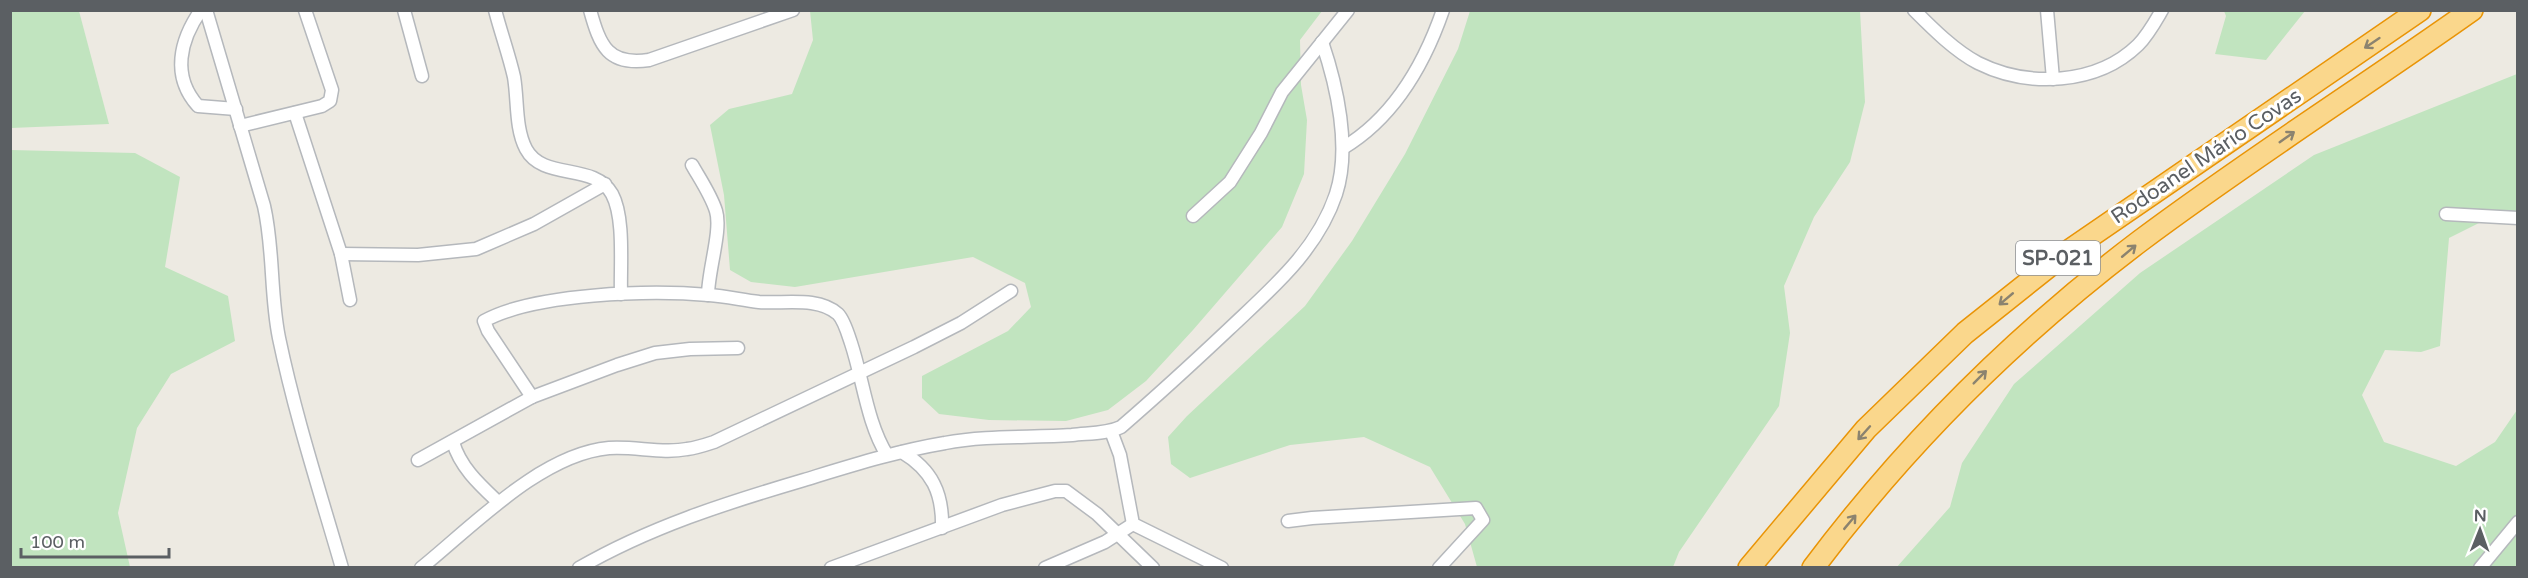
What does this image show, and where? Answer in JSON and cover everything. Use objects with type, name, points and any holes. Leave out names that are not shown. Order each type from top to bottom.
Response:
[{"type":"highway","name":"Rodoanel Mário Covas","points":[[1749,567],[1866,429],[1965,333],[2063,255],[2420,10]]},
{"type":"highway","name":"Rodoanel Mário Covas","points":[[1813,567],[1897,465],[1993,364],[2138,243],[2472,10]]},
{"type":"street","points":[[201,10],[186,34],[182,46],[183,82],[188,95],[198,106],[236,109]]},
{"type":"street","points":[[206,10],[268,224],[279,335],[289,383],[342,567]]},
{"type":"street","points":[[240,126],[322,106],[330,101],[332,95],[305,10]]},
{"type":"street","points":[[404,10],[422,76]]},
{"type":"street","points":[[495,10],[514,78],[526,149],[534,160],[557,169],[584,174],[605,184],[613,196],[619,218],[621,294]]},
{"type":"street","points":[[590,10],[596,30],[610,54],[620,60],[632,62],[649,60],[793,10]]},
{"type":"street","points":[[1193,216],[1230,182],[1261,133],[1282,92],[1348,10]]},
{"type":"street","points":[[1343,148],[1361,138],[1389,112],[1436,33],[1443,10]]},
{"type":"street","points":[[1914,10],[1935,31],[1976,62],[2002,74],[2027,79],[2053,79],[2083,75],[2112,63],[2138,45],[2162,10]]},
{"type":"street","points":[[2047,10],[2053,79]]},
{"type":"street","points":[[579,567],[616,546],[664,526],[745,498],[887,455],[946,442],[1008,436],[1058,436],[1111,431],[1121,427],[1175,380],[1287,275],[1320,229],[1337,193],[1343,148],[1337,97],[1322,42]]},
{"type":"street","points":[[295,113],[341,254],[350,300]]},
{"type":"street","points":[[692,165],[716,212],[718,229],[708,275],[708,295]]},
{"type":"street","points":[[341,254],[418,255],[476,249],[534,224],[605,184]]},
{"type":"street","points":[[2446,214],[2517,218]]},
{"type":"street","points":[[421,567],[498,502],[546,471],[573,458],[608,448],[686,450],[714,442],[961,323],[1011,291]]},
{"type":"street","points":[[532,398],[496,347],[484,321],[500,312],[520,306],[621,294],[708,295],[785,303],[803,301],[826,306],[839,315],[861,373],[880,444],[887,455]]},
{"type":"street","points":[[418,460],[532,398],[586,376],[654,353],[690,349],[738,348]]},
{"type":"street","points":[[1111,431],[1120,455],[1133,524]]},
{"type":"street","points":[[453,442],[457,455],[474,479],[498,502]]},
{"type":"street","points":[[902,452],[920,462],[930,477],[942,507],[942,528]]},
{"type":"street","points":[[831,567],[854,563],[1002,505],[1055,491],[1066,491],[1097,514],[1153,567]]},
{"type":"street","points":[[1288,522],[1312,518],[1476,508],[1483,520],[1439,567]]},
{"type":"street","points":[[2480,567],[2517,522]]},
{"type":"street","points":[[1045,567],[1106,542],[1133,524]]},
{"type":"street","points":[[1133,524],[1222,567]]},
{"type":"green space","points":[[10,11],[79,11],[109,124],[11,128]]},
{"type":"green space","points":[[810,11],[1322,11],[1300,40],[1301,85],[1307,120],[1304,174],[1282,227],[1146,381],[1108,410],[1066,421],[989,420],[939,414],[922,398],[922,376],[1008,331],[1031,307],[1025,283],[973,257],[795,287],[751,282],[730,270],[724,195],[710,125],[729,109],[792,94],[813,40]]},
{"type":"green space","points":[[1470,11],[1860,11],[1865,102],[1850,162],[1814,217],[1784,286],[1790,333],[1779,406],[1679,552],[1673,567],[1477,567],[1465,524],[1430,467],[1364,437],[1290,445],[1190,478],[1171,464],[1168,437],[1187,416],[1305,306],[1352,241],[1405,154],[1458,49]]},
{"type":"green space","points":[[2224,11],[2305,11],[2266,60],[2215,54],[2226,16]]},
{"type":"green space","points":[[2517,74],[2517,213],[2481,222],[2449,238],[2440,346],[2421,352],[2385,350],[2362,395],[2384,442],[2456,466],[2495,442],[2517,410],[2517,567],[1896,568],[1950,507],[1962,463],[2014,384],[2140,273],[2314,155]]},
{"type":"green space","points":[[11,150],[135,153],[180,177],[165,267],[228,296],[235,341],[171,374],[137,428],[118,513],[130,567],[11,567]]}]
